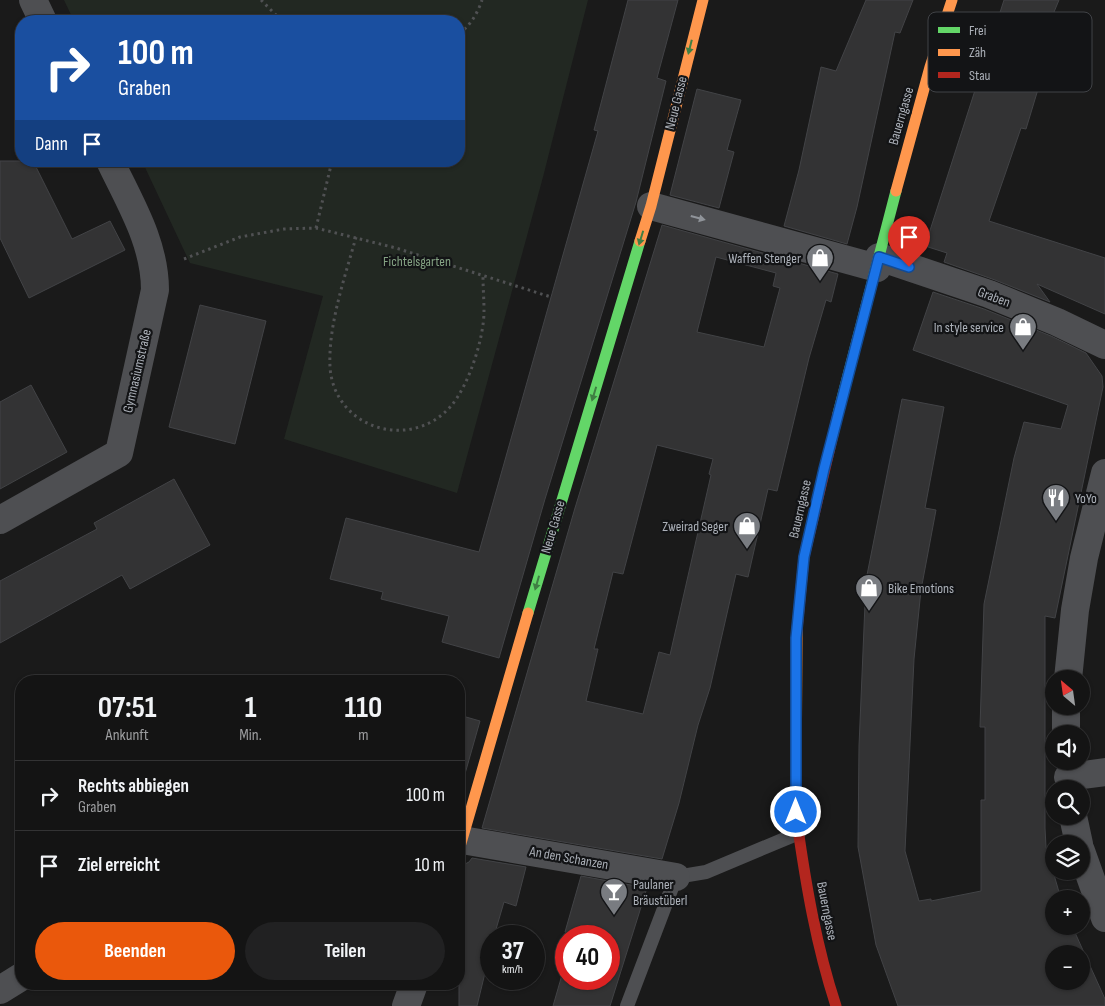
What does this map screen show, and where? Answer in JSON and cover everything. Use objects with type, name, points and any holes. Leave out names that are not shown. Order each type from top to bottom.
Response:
[{"type":"street","points":[[33,0],[40,15]]},
{"type":"street","name":"Neue Gasse","points":[[465,828],[560,504],[651,206],[703,0]]},
{"type":"street","name":"Bauerngasse","points":[[948,12],[952,0]]},
{"type":"street","name":"Bauerngasse","points":[[836,1006],[823,966],[807,892],[796,812],[796,638],[804,557],[824,469],[912,130],[928,78]]},
{"type":"street","name":"Gymnasiumstraße","points":[[0,520],[118,453],[155,290],[155,272],[145,233],[113,167]]},
{"type":"street","points":[[651,206],[878,262]]},
{"type":"street","name":"Graben","points":[[878,262],[989,294],[1057,322],[1105,345]]},
{"type":"street","points":[[1069,670],[1075,610],[1084,558],[1105,473]]},
{"type":"street","points":[[1068,776],[1105,772]]},
{"type":"street","name":"An den Schanzen","points":[[465,846],[676,877]]},
{"type":"street","points":[[1090,876],[1105,918]]},
{"type":"street","points":[[406,1006],[412,990]]},
{"type":"lane","points":[[627,1006],[676,877],[706,872],[799,833]]},
{"type":"path","points":[[261,0],[276,15]]},
{"type":"path","points":[[465,28],[478,12],[482,0]]},
{"type":"path","points":[[316,228],[331,167]]},
{"type":"path","points":[[155,272],[240,237],[284,229],[316,228],[396,248],[551,297]]},
{"type":"path","points":[[356,237],[338,306],[331,343],[330,368],[336,392],[349,409],[361,421],[376,427],[410,430],[432,422],[450,407],[464,388],[481,340],[485,312],[483,276]]},
{"type":"green space","name":"Fichtelsgarten","points":[[64,0],[588,0],[543,177],[457,493],[284,439],[323,296],[190,263],[145,167],[465,167],[465,15],[71,15]]},
{"type":"building","points":[[628,0],[678,0],[657,78],[666,81],[636,202],[545,499],[499,658],[442,642],[449,616],[381,599],[383,592],[330,579],[346,518],[479,552],[598,131],[594,130]]},
{"type":"building","points":[[866,0],[913,0],[900,33],[895,32],[857,207],[847,244],[784,226],[799,170],[821,67],[836,71]]},
{"type":"building","points":[[1004,0],[1059,0],[1054,12],[1000,12]]},
{"type":"building","points":[[697,89],[741,100],[727,150],[734,152],[719,208],[670,195]]},
{"type":"building","points":[[974,92],[1037,92],[1026,129],[1021,128],[989,221],[1105,258],[1105,314],[1037,284],[1050,302],[944,262],[947,253],[925,246]]},
{"type":"building","points":[[0,161],[15,161],[15,167],[36,167],[72,239],[110,221],[125,250],[29,298],[0,238]]},
{"type":"building","points":[[662,225],[838,274],[831,302],[826,300],[809,358],[777,491],[768,489],[748,577],[736,574],[710,688],[698,725],[679,803],[662,859],[482,828],[575,508]],"holes":[[[716,257],[776,273],[773,286],[780,288],[764,347],[697,332]],[[657,445],[713,459],[670,655],[659,652],[643,714],[586,701],[598,649],[594,649],[613,572],[623,574]]]},
{"type":"building","points":[[933,292],[984,309],[1051,336],[1086,353],[1102,376],[1103,387],[1055,618],[1045,616],[1045,880],[1056,880],[1058,890],[1045,890],[1045,935],[1076,935],[1081,945],[1045,945],[1045,990],[1090,990],[1090,966],[1105,999],[1105,1006],[898,1006],[876,945],[858,847],[859,746],[866,580],[902,399],[944,407],[925,508],[936,510],[921,590],[914,659],[905,851],[919,901],[931,899],[931,901],[981,891],[981,800],[985,800],[985,727],[980,727],[984,604],[1014,458],[1024,422],[1061,429],[1068,405],[913,350]]},
{"type":"building","points":[[200,305],[266,321],[235,444],[169,427]]},
{"type":"building","points":[[31,385],[67,452],[0,489],[0,402]]},
{"type":"building","points":[[174,479],[210,545],[130,589],[122,575],[0,643],[0,581],[97,529],[94,523]]},
{"type":"building","points":[[465,717],[480,721],[465,774]]},
{"type":"building","points":[[472,858],[526,867],[516,906],[504,902],[497,925],[480,925],[481,990],[477,1006],[459,1006],[459,990],[465,990],[465,864]]},
{"type":"building","points":[[581,876],[647,888],[620,974],[620,925],[567,925]]},
{"type":"building","points":[[558,990],[615,990],[610,1006],[553,1006]]},
{"type":"traffic: fast","points":[[838,414],[896,191]]},
{"type":"traffic: fast","points":[[528,613],[640,241]]},
{"type":"traffic: slow","points":[[640,241],[651,206],[703,0]]},
{"type":"traffic: slow","points":[[948,12],[952,0]]},
{"type":"traffic: slow","points":[[896,191],[928,74]]},
{"type":"traffic: slow","points":[[465,829],[528,613]]},
{"type":"traffic: slow","points":[[797,630],[797,822]]},
{"type":"traffic: jam","points":[[797,630],[804,557],[838,414]]},
{"type":"traffic: jam","points":[[797,822],[812,915],[836,1006]]},
{"type":"place","name":"Waffen Stenger","points":[[820,282]]},
{"type":"place","name":"In style service","points":[[1023,351]]},
{"type":"place","name":"YoYo","points":[[1056,522]]},
{"type":"place","name":"Zweirad Seger","points":[[747,550]]},
{"type":"place","name":"Bike Emotions","points":[[869,612]]},
{"type":"place","name":"Paulaner Bräustüberl","points":[[614,916]]},
{"type":"route","points":[[796,812],[796,638],[804,557],[824,469],[879,257],[909,267]]}]
